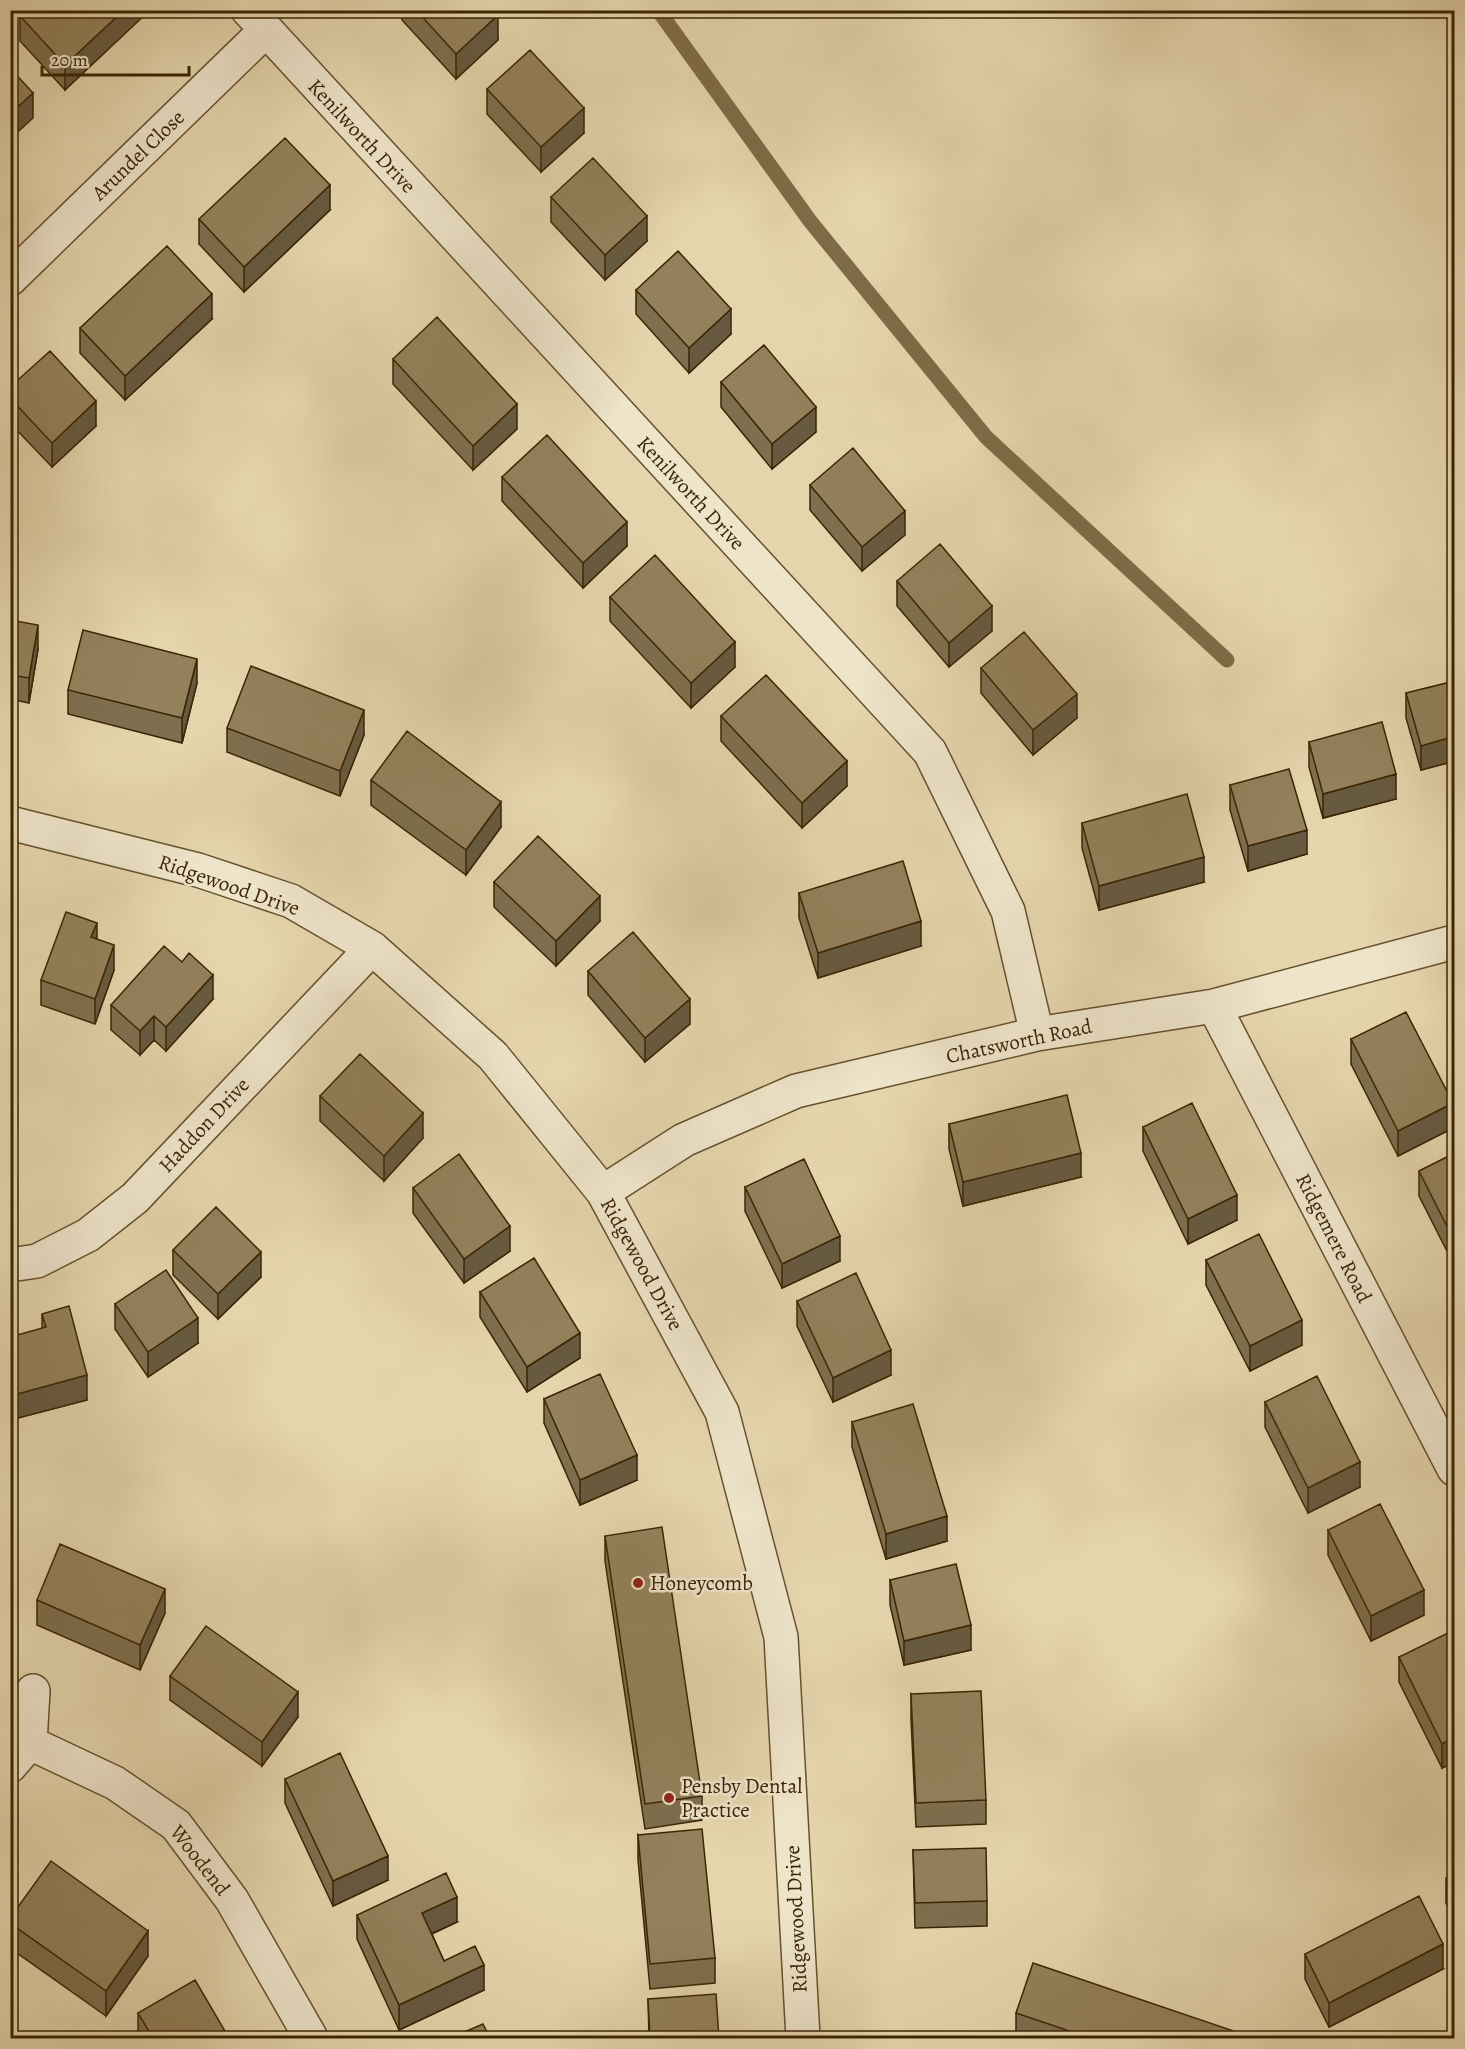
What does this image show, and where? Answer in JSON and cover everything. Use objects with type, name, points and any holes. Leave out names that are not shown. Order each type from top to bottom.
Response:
[{"type":"street","name":"Arundel Close","points":[[10,279],[257,21]]},
{"type":"street","name":"Kenilworth Drive","points":[[257,21],[930,752],[1008,911],[1037,1034]]},
{"type":"street","name":"Ridgewood Drive","points":[[10,824],[198,870],[281,898],[372,948],[493,1056],[603,1192],[722,1412],[781,1637],[803,2038]]},
{"type":"street","name":"Chatsworth Road","points":[[603,1192],[684,1140],[796,1091],[1037,1034],[1214,1006],[1455,942]]},
{"type":"street","name":"Haddon Drive","points":[[10,1265],[37,1261],[88,1235],[135,1198],[372,948]]},
{"type":"street","name":"Ridgemere Road","points":[[1214,1006],[1455,1469]]},
{"type":"street","name":"Woodend","points":[[33,1691],[20,1755],[115,1783],[176,1826],[232,1900],[311,2038]]},
{"type":"building","points":[[25,10],[124,10],[65,65],[20,16]]},
{"type":"building","points":[[416,10],[494,10],[498,15],[456,54]]},
{"type":"building","points":[[530,50],[584,108],[541,147],[487,89]]},
{"type":"building","points":[[10,68],[33,93],[10,114]]},
{"type":"building","points":[[285,138],[330,185],[244,267],[199,219]]},
{"type":"building","points":[[593,158],[647,216],[605,255],[551,197]]},
{"type":"building","points":[[167,246],[212,294],[125,376],[80,328]]},
{"type":"building","points":[[678,251],[731,309],[689,348],[636,290]]},
{"type":"building","points":[[437,317],[517,404],[473,446],[393,359]]},
{"type":"building","points":[[764,345],[816,407],[772,444],[721,382]]},
{"type":"building","points":[[50,351],[96,401],[52,443],[10,398],[10,387]]},
{"type":"building","points":[[547,435],[627,522],[583,563],[502,477]]},
{"type":"building","points":[[853,448],[905,511],[862,547],[810,485]]},
{"type":"building","points":[[940,544],[992,606],[949,643],[897,581]]},
{"type":"building","points":[[655,555],[735,642],[691,683],[610,597]]},
{"type":"building","points":[[10,620],[38,625],[29,678],[10,675]]},
{"type":"building","points":[[83,630],[197,659],[182,718],[68,690]]},
{"type":"building","points":[[1024,632],[1077,694],[1033,730],[981,668]]},
{"type":"building","points":[[251,666],[364,710],[340,771],[227,728]]},
{"type":"building","points":[[766,675],[847,761],[802,803],[721,716]]},
{"type":"building","points":[[1455,681],[1455,736],[1421,746],[1406,693]]},
{"type":"building","points":[[1382,722],[1396,774],[1323,794],[1309,742]]},
{"type":"building","points":[[407,731],[501,802],[466,850],[371,780]]},
{"type":"building","points":[[1289,769],[1307,830],[1248,846],[1230,785]]},
{"type":"building","points":[[1187,794],[1204,857],[1099,886],[1082,823]]},
{"type":"building","points":[[538,836],[600,896],[556,941],[494,882]]},
{"type":"building","points":[[903,861],[921,921],[818,953],[799,893]]},
{"type":"building","points":[[66,912],[97,923],[91,937],[114,945],[95,999],[41,980]]},
{"type":"building","points":[[633,932],[690,999],[645,1038],[588,971]]},
{"type":"building","points":[[164,946],[182,962],[189,953],[213,975],[166,1027],[154,1016],[140,1031],[111,1005]]},
{"type":"building","points":[[1406,1012],[1453,1103],[1398,1131],[1351,1039]]},
{"type":"building","points":[[360,1054],[423,1113],[384,1156],[320,1096]]},
{"type":"building","points":[[1067,1095],[1081,1153],[963,1182],[949,1124]]},
{"type":"building","points":[[1192,1103],[1237,1195],[1188,1219],[1143,1127]]},
{"type":"building","points":[[1455,1153],[1455,1242],[1419,1171]]},
{"type":"building","points":[[459,1154],[510,1226],[464,1259],[413,1188]]},
{"type":"building","points":[[804,1159],[840,1236],[782,1264],[745,1187]]},
{"type":"building","points":[[216,1207],[261,1252],[218,1294],[173,1250]]},
{"type":"building","points":[[1259,1234],[1302,1320],[1250,1346],[1206,1260]]},
{"type":"building","points":[[534,1258],[580,1333],[527,1367],[480,1292]]},
{"type":"building","points":[[166,1270],[198,1318],[148,1352],[115,1304]]},
{"type":"building","points":[[856,1273],[891,1350],[833,1378],[797,1301]]},
{"type":"building","points":[[69,1306],[87,1375],[10,1396],[10,1337],[46,1327],[42,1314]]},
{"type":"building","points":[[600,1374],[637,1455],[580,1480],[544,1399]]},
{"type":"building","points":[[1317,1376],[1360,1462],[1308,1488],[1265,1402]]},
{"type":"building","points":[[913,1404],[947,1516],[886,1534],[852,1422]]},
{"type":"building","points":[[1380,1504],[1424,1590],[1371,1616],[1328,1530]]},
{"type":"building","points":[[662,1527],[702,1796],[645,1804],[605,1536]]},
{"type":"building","points":[[60,1544],[165,1589],[140,1645],[37,1600]]},
{"type":"building","points":[[956,1564],[971,1625],[904,1641],[890,1580]]},
{"type":"building","points":[[206,1626],[298,1692],[262,1742],[170,1676]]},
{"type":"building","points":[[1452,1631],[1455,1637],[1455,1737],[1442,1744],[1399,1657]]},
{"type":"building","points":[[981,1691],[986,1800],[916,1803],[911,1694]]},
{"type":"building","points":[[340,1753],[388,1856],[333,1881],[285,1779]]},
{"type":"building","points":[[702,1829],[715,1958],[650,1964],[638,1835]]},
{"type":"building","points":[[986,1848],[987,1901],[915,1903],[913,1850]]},
{"type":"building","points":[[51,1861],[148,1931],[106,1991],[10,1923],[10,1918]]},
{"type":"building","points":[[446,1873],[457,1897],[422,1913],[444,1961],[475,1946],[484,1965],[399,2005],[357,1915]]},
{"type":"building","points":[[1455,1874],[1455,1896],[1446,1878]]},
{"type":"building","points":[[1419,1896],[1443,1944],[1329,2003],[1305,1954]]},
{"type":"building","points":[[1033,1963],[1254,2038],[1090,2038],[1016,2013]]},
{"type":"building","points":[[195,1980],[229,2038],[153,2038],[138,2013]]},
{"type":"building","points":[[716,1994],[719,2038],[650,2038],[648,1999]]},
{"type":"building","points":[[483,2024],[490,2038],[450,2038]]},
{"type":"waterway","points":[[658,10],[810,221],[986,437],[1227,660]]},
{"type":"place","name":"Honeycomb","points":[[638,1583]]},
{"type":"place","name":"Pensby Dental Practice","points":[[669,1798]]}]
